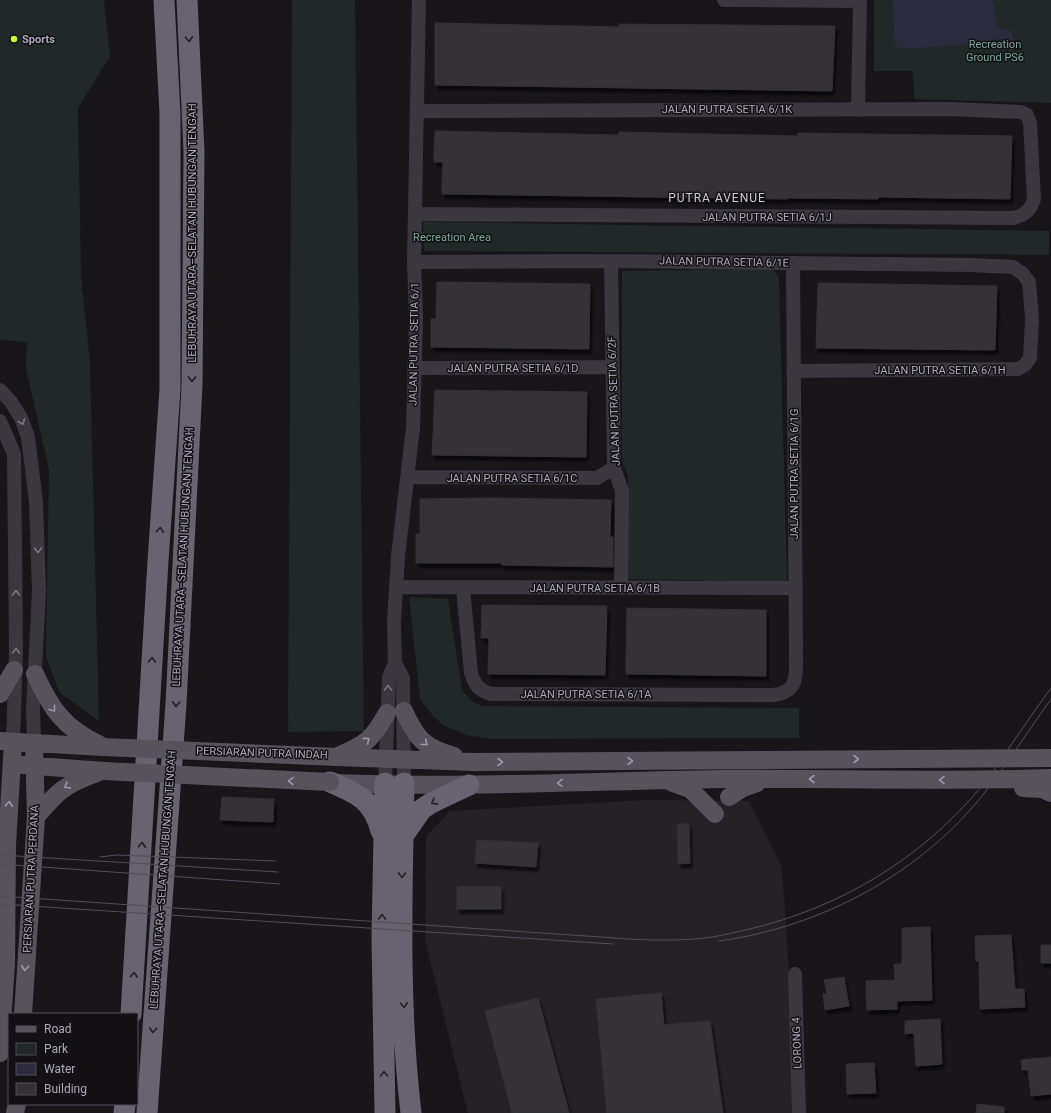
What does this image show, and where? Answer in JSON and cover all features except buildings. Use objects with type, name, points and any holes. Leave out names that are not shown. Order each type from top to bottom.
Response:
[{"type":"highway","name":"LEBUHRAYA UTARA–SELATAN HUBUNGAN TENGAH","points":[[131,1013],[158,561],[170,389],[170,114],[164,0]]},
{"type":"highway","name":"LEBUHRAYA UTARA–SELATAN HUBUNGAN TENGAH","points":[[147,1113],[176,704],[192,385],[194,152],[187,0]]},
{"type":"highway","points":[[330,782],[358,795],[372,808],[378,817],[383,842]]},
{"type":"highway","points":[[394,783],[403,836],[401,938],[407,1076],[411,1113]]},
{"type":"highway","points":[[385,1113],[382,938],[383,842],[394,783]]},
{"type":"highway","points":[[403,836],[422,809],[431,803],[469,785]]},
{"type":"main road","points":[[0,694],[14,670]]},
{"type":"main road","points":[[35,674],[47,701],[58,715],[72,729],[103,747]]},
{"type":"main road","points":[[337,757],[358,747],[375,734],[396,712],[414,734],[435,751],[474,762],[1051,758]]},
{"type":"main road","name":"PERSIARAN PUTRA INDAH","points":[[6,742],[474,762]]},
{"type":"main road","name":"PERSIARAN PUTRA PERDANA","points":[[0,1053],[6,963],[6,742]]},
{"type":"main road","name":"PERSIARAN PUTRA PERDANA","points":[[23,1013],[36,818],[34,743]]},
{"type":"main road","points":[[964,758],[1042,748],[1051,745]]},
{"type":"main road","points":[[720,779],[732,768],[747,759]]},
{"type":"main road","points":[[698,760],[720,779]]},
{"type":"main road","points":[[6,764],[104,771],[361,784],[394,783],[469,785],[720,779],[971,781],[1051,778]]},
{"type":"main road","points":[[36,818],[51,799],[66,785],[104,771]]},
{"type":"main road","points":[[729,797],[743,788],[769,779]]},
{"type":"main road","points":[[668,781],[690,789],[715,814]]},
{"type":"main road","points":[[971,781],[1042,789],[1051,793]]},
{"type":"main road","points":[[0,820],[7,845]]},
{"type":"street","name":"JALAN PUTRA SETIA 6/1","points":[[396,712],[389,677],[395,663],[394,622],[398,556],[413,428],[416,318],[414,262],[419,0]]},
{"type":"street","points":[[724,0],[860,0],[858,110]]},
{"type":"street","name":"JALAN PUTRA SETIA 6/1K","points":[[418,111],[948,109],[1020,112],[1026,115],[1030,123]]},
{"type":"street","name":"JALAN PUTRA SETIA 6/1J","points":[[415,214],[1013,218],[1022,216],[1030,209],[1034,200],[1030,123]]},
{"type":"street","name":"JALAN PUTRA SETIA 6/1E","points":[[414,262],[611,261],[970,265],[1013,267],[1022,273],[1029,282]]},
{"type":"street","name":"JALAN PUTRA SETIA 6/2F","points":[[611,261],[614,468],[622,491],[621,588]]},
{"type":"street","name":"JALAN PUTRA SETIA 6/1G","points":[[793,263],[795,684]]},
{"type":"street","name":"JALAN PUTRA SETIA 6/1H","points":[[793,371],[1018,369],[1025,365],[1030,358],[1032,318],[1029,282]]},
{"type":"street","name":"JALAN PUTRA SETIA 6/1D","points":[[414,368],[612,367]]},
{"type":"street","points":[[0,390],[11,402],[21,418],[28,437],[36,502],[40,591],[32,708],[34,743]]},
{"type":"street","points":[[0,421],[8,435],[14,454],[16,549],[16,651],[14,670],[16,694],[6,742]]},
{"type":"street","name":"JALAN PUTRA SETIA 6/1C","points":[[408,477],[597,478],[614,468]]},
{"type":"street","name":"JALAN PUTRA SETIA 6/1B","points":[[396,587],[795,588]]},
{"type":"street","name":"JALAN PUTRA SETIA 6/1A","points":[[463,588],[471,673],[474,683],[479,690],[491,694],[773,695],[786,692],[795,684]]},
{"type":"street","points":[[394,783],[386,758],[396,712]]},
{"type":"street","points":[[394,783],[405,760],[396,712]]},
{"type":"street","name":"LORONG 4","points":[[794,974],[799,1113]]},
{"type":"shaded area","points":[[644,800],[749,801],[782,867],[788,957],[794,1113],[468,1113],[425,940],[426,836],[450,811]]},
{"type":"green space","points":[[0,0],[104,0],[110,56],[78,108],[81,276],[90,362],[99,721],[59,692],[46,656],[49,470],[26,368],[27,342],[0,340]]},
{"type":"green space","points":[[292,0],[355,0],[364,731],[288,732]]},
{"type":"green space","name":"Recreation Ground PS6","points":[[874,0],[1051,0],[1051,103],[914,99],[913,71],[874,71]]},
{"type":"green space","name":"Recreation Area","points":[[423,222],[1049,231],[1049,255],[424,251]]},
{"type":"green space","points":[[768,269],[775,271],[779,279],[787,582],[628,579],[628,476],[622,461],[622,271]]},
{"type":"green space","points":[[409,597],[448,599],[462,690],[472,701],[481,706],[799,708],[799,738],[492,739],[466,735],[443,725],[433,716],[420,699]]},
{"type":"water","points":[[893,0],[993,0],[997,27],[1012,31],[1013,41],[994,39],[984,43],[904,49],[896,46],[894,41]]},
{"type":"tram line","points":[[0,896],[635,939],[684,940],[722,935],[784,920],[816,908],[877,877],[906,858],[958,813],[984,783],[1051,688]]},
{"type":"tram line","points":[[719,941],[757,934],[795,923],[832,909],[867,892],[901,871],[932,847],[960,820],[986,791],[1051,699]]},
{"type":"tram line","points":[[0,855],[278,872]]},
{"type":"tram line","points":[[100,857],[117,855],[276,861]]},
{"type":"tram line","points":[[0,864],[280,884]]},
{"type":"tram line","points":[[0,904],[613,944]]},
{"type":"place","name":"Sports","points":[[14,39]]},
{"type":"district","name":"PUTRA AVENUE","points":[[717,198]]}]
